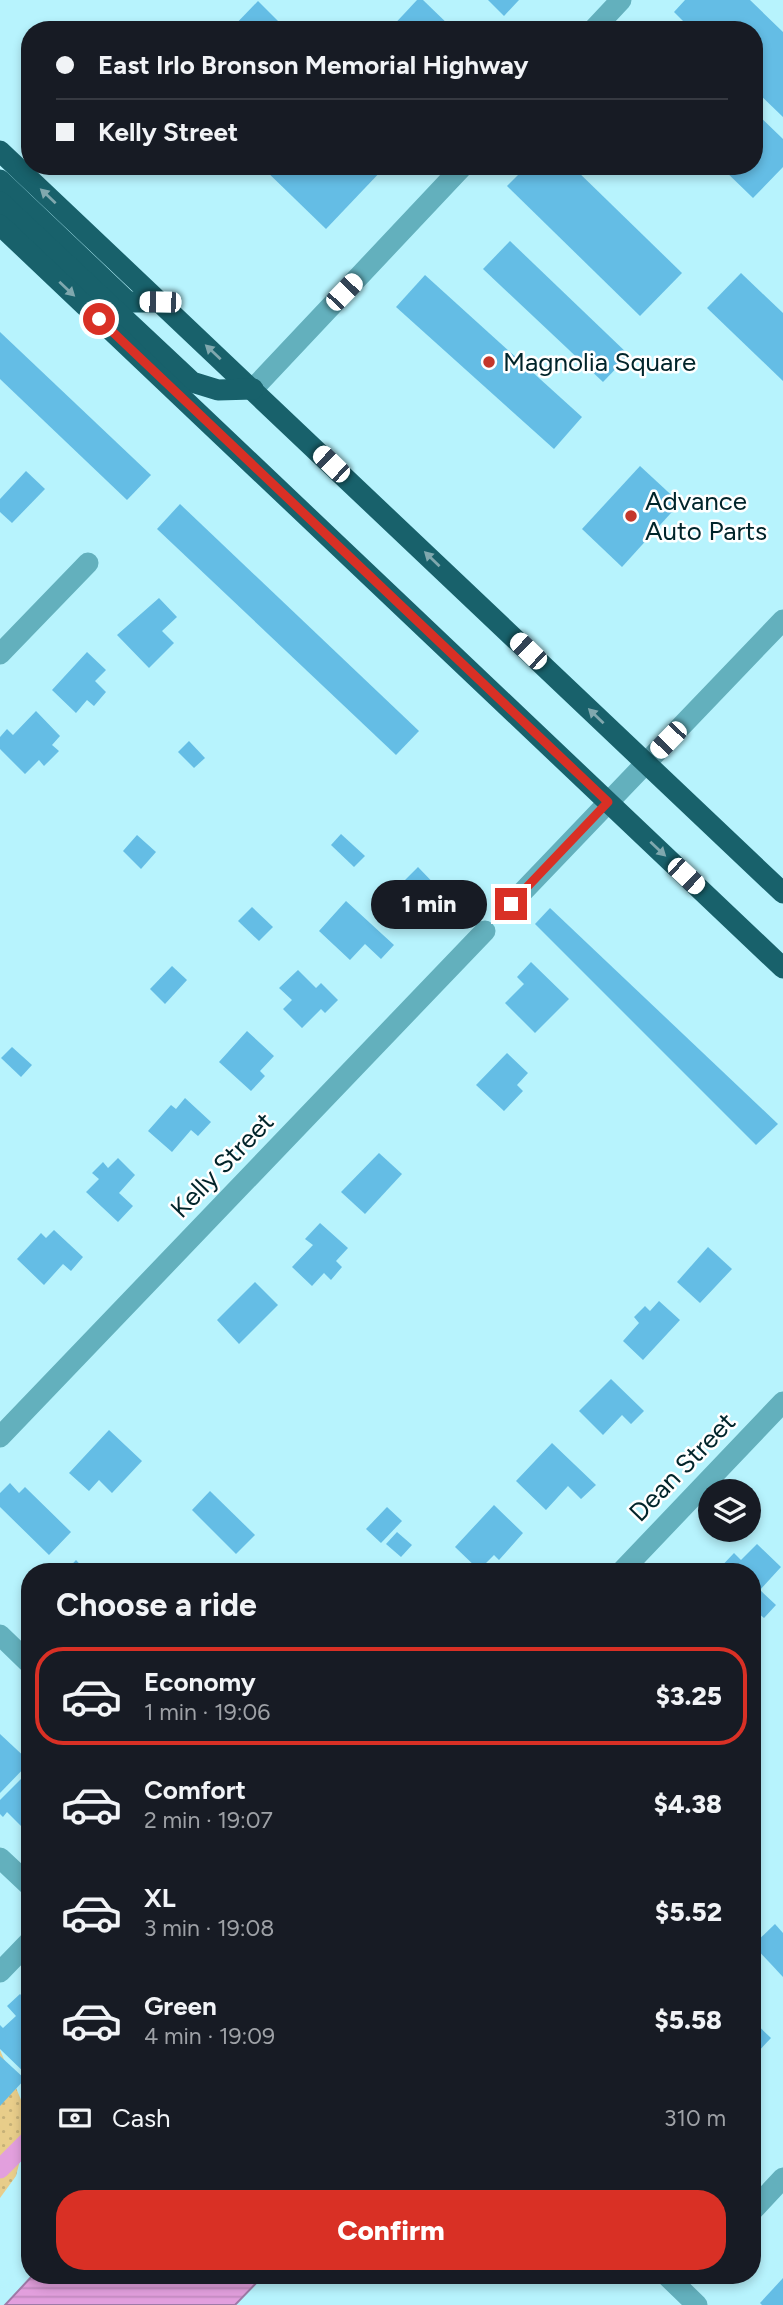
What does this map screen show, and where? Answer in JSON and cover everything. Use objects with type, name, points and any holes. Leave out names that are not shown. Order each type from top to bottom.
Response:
[{"type":"highway","points":[[0,151],[21,171]]},
{"type":"highway","points":[[25,175],[783,893]]},
{"type":"highway","points":[[0,180],[128,302],[160,302]]},
{"type":"highway","points":[[0,202],[192,382],[218,390],[253,389]]},
{"type":"highway","points":[[0,225],[783,968]]},
{"type":"street","points":[[601,21],[621,0]]},
{"type":"street","points":[[253,389],[455,175]]},
{"type":"street","points":[[0,654],[88,563]]},
{"type":"street","points":[[511,904],[783,620]]},
{"type":"street","name":"Kelly Street","points":[[0,1437],[485,931]]},
{"type":"street","name":"Dean Street","points":[[630,1563],[783,1402]]},
{"type":"street","points":[[0,1635],[21,1655]]},
{"type":"street","points":[[0,1858],[21,1878]]},
{"type":"street","points":[[0,1972],[21,1950]]},
{"type":"street","points":[[761,2201],[783,2178]]},
{"type":"street","points":[[682,2284],[697,2305]]},
{"type":"shaded area","points":[[0,2050],[21,2100],[21,2156],[16,2176],[0,2198]]},
{"type":"shaded area","points":[[25,2284],[255,2284],[235,2305],[5,2305]]},
{"type":"building","points":[[417,0],[423,0],[445,21],[397,21]]},
{"type":"building","points":[[488,0],[519,0],[504,16]]},
{"type":"building","points":[[685,0],[750,0],[783,32],[783,117],[763,98],[763,21],[683,21],[674,12]]},
{"type":"building","points":[[258,1],[278,21],[239,21]]},
{"type":"building","points":[[763,120],[783,139],[783,167],[753,198],[729,175],[763,175]]},
{"type":"building","points":[[270,175],[377,175],[326,229]]},
{"type":"building","points":[[518,175],[581,175],[682,273],[640,316],[507,186]]},
{"type":"building","points":[[510,241],[629,355],[603,382],[483,269]]},
{"type":"building","points":[[741,273],[783,313],[783,381],[707,308]]},
{"type":"building","name":"Magnolia Square","points":[[425,275],[582,417],[554,449],[396,307]]},
{"type":"building","points":[[0,332],[151,475],[127,500],[0,379]]},
{"type":"building","name":"Advance Auto Parts","points":[[640,466],[680,503],[622,567],[582,529]]},
{"type":"building","points":[[26,471],[45,489],[12,523],[0,512],[0,499]]},
{"type":"building","points":[[180,504],[419,731],[396,755],[157,529]]},
{"type":"building","points":[[159,598],[177,617],[162,631],[174,643],[149,668],[117,635]]},
{"type":"building","points":[[87,652],[106,670],[95,681],[106,692],[94,706],[87,700],[76,713],[52,690]]},
{"type":"building","points":[[36,711],[60,736],[52,745],[59,751],[44,766],[39,760],[25,774],[0,749],[0,737],[7,729],[13,735]]},
{"type":"building","points":[[189,741],[205,758],[194,768],[178,752]]},
{"type":"building","points":[[341,834],[365,856],[354,867],[331,845]]},
{"type":"building","points":[[137,835],[156,852],[141,869],[123,851]]},
{"type":"building","points":[[418,867],[442,892],[414,920],[394,900],[407,887],[403,882]]},
{"type":"building","points":[[346,901],[394,945],[381,959],[365,944],[350,960],[319,931]]},
{"type":"building","points":[[252,907],[273,927],[259,941],[238,921]]},
{"type":"building","points":[[550,908],[778,1124],[756,1145],[535,924]]},
{"type":"building","points":[[531,962],[569,999],[535,1033],[505,1003],[524,984],[517,977]]},
{"type":"building","points":[[172,966],[187,980],[165,1004],[150,989]]},
{"type":"building","points":[[298,970],[316,988],[321,983],[338,1000],[325,1013],[321,1009],[302,1028],[283,1009],[292,1000],[279,988]]},
{"type":"building","points":[[247,1031],[274,1056],[260,1071],[265,1076],[251,1091],[219,1062]]},
{"type":"building","points":[[12,1047],[32,1065],[21,1077],[1,1058]]},
{"type":"building","points":[[507,1053],[528,1073],[517,1085],[523,1091],[504,1111],[476,1085]]},
{"type":"building","points":[[185,1098],[211,1122],[198,1136],[191,1130],[172,1152],[148,1131],[171,1105],[176,1109]]},
{"type":"building","points":[[379,1153],[402,1174],[365,1214],[341,1192]]},
{"type":"building","points":[[118,1158],[135,1175],[119,1193],[133,1206],[118,1222],[86,1192],[99,1179],[92,1173],[103,1162],[108,1168]]},
{"type":"building","points":[[320,1223],[348,1248],[336,1261],[342,1267],[331,1280],[324,1273],[312,1286],[292,1267],[313,1245],[305,1239]]},
{"type":"building","points":[[54,1230],[83,1257],[71,1271],[63,1264],[44,1285],[17,1259],[41,1233],[46,1238]]},
{"type":"building","points":[[708,1247],[732,1269],[700,1303],[677,1282]]},
{"type":"building","points":[[255,1282],[278,1305],[239,1344],[217,1320]]},
{"type":"building","points":[[659,1301],[680,1320],[643,1360],[623,1341],[639,1323],[634,1317],[645,1306],[650,1311]]},
{"type":"building","points":[[611,1379],[644,1411],[631,1424],[622,1415],[603,1435],[579,1411]]},
{"type":"building","points":[[109,1430],[142,1461],[112,1493],[99,1480],[89,1491],[69,1473]]},
{"type":"building","points":[[552,1443],[596,1485],[581,1499],[568,1486],[546,1510],[516,1481]]},
{"type":"building","points":[[10,1483],[19,1493],[25,1487],[71,1532],[49,1555],[0,1507],[0,1493]]},
{"type":"building","points":[[210,1491],[255,1535],[236,1554],[192,1510]]},
{"type":"building","points":[[494,1505],[523,1533],[499,1560],[494,1555],[486,1563],[472,1563],[455,1547]]},
{"type":"building","points":[[387,1507],[402,1521],[381,1543],[366,1529]]},
{"type":"building","points":[[397,1532],[412,1545],[401,1557],[386,1544]]},
{"type":"building","points":[[757,1544],[781,1567],[761,1589],[761,1563],[725,1563],[734,1553],[741,1560]]},
{"type":"building","points":[[761,1591],[776,1605],[764,1618],[761,1616]]},
{"type":"building","points":[[0,1734],[21,1754],[21,1771],[0,1793]]},
{"type":"building","points":[[21,1779],[21,1826],[7,1812],[3,1817],[0,1814],[0,1800]]},
{"type":"building","points":[[775,1924],[783,1933],[783,1977],[761,1954],[761,1937]]},
{"type":"building","points":[[21,1995],[21,2069],[0,2049],[0,2025],[3,2028],[16,2016],[7,2006]]},
{"type":"building","points":[[761,2029],[771,2038],[761,2049]]},
{"type":"building","points":[[0,2056],[21,2075],[21,2083],[0,2106]]},
{"type":"building","points":[[783,2278],[783,2305],[762,2305],[760,2303]]},
{"type":"waterway","points":[[0,2169],[21,2148]]},
{"type":"place","name":"Magnolia Square","points":[[489,362]]},
{"type":"place","name":"Advance Auto Parts","points":[[631,516]]},
{"type":"route","points":[[99,319],[608,802],[511,904]]}]
